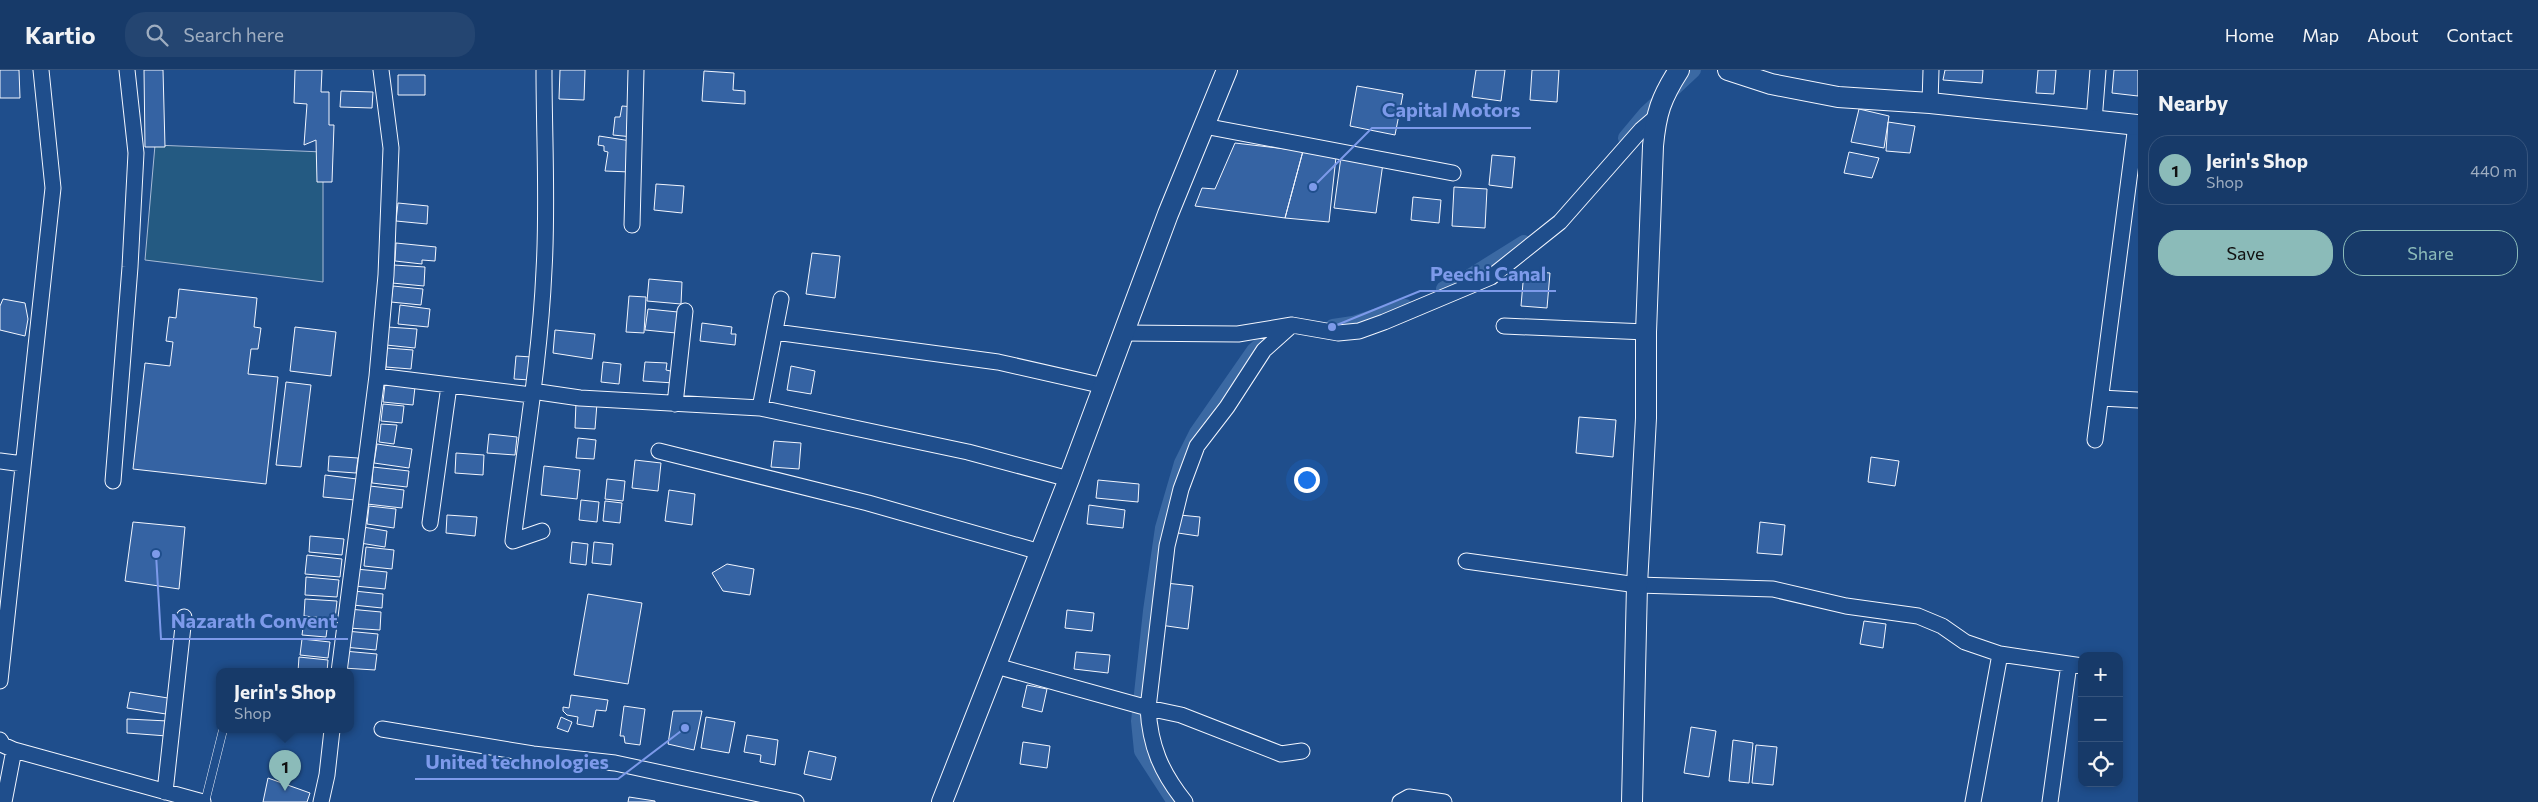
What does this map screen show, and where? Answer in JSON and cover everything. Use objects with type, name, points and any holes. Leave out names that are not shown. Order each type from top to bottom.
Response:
[{"type":"street","points":[[0,681],[53,188],[41,70]]},
{"type":"street","points":[[113,481],[130,267],[136,153],[127,70]]},
{"type":"street","points":[[340,668],[377,376],[386,275],[391,148],[381,70]]},
{"type":"street","points":[[542,530],[513,541],[540,330],[544,270],[547,156],[544,70]]},
{"type":"street","points":[[632,225],[636,70]]},
{"type":"street","points":[[942,802],[1227,70]]},
{"type":"street","points":[[1632,802],[1637,585],[1646,418],[1646,332],[1658,112],[1668,87],[1679,70]]},
{"type":"street","points":[[1730,70],[1771,84],[1838,97],[1930,103],[2137,125],[2095,440]]},
{"type":"street","points":[[1930,103],[1931,70]]},
{"type":"street","points":[[2094,121],[2098,70]]},
{"type":"street","points":[[1123,333],[1238,334],[1292,325],[1338,333],[1359,331],[1491,277],[1560,222],[1658,112]]},
{"type":"street","points":[[1204,126],[1453,173]]},
{"type":"street","points":[[760,408],[781,299]]},
{"type":"street","points":[[675,404],[685,311]]},
{"type":"street","points":[[1185,802],[1154,753],[1149,730],[1148,708],[1167,546],[1181,489],[1197,446],[1228,407],[1264,350],[1292,325]]},
{"type":"street","points":[[1504,326],[1646,332]]},
{"type":"street","points":[[775,332],[998,362],[1104,386]]},
{"type":"street","points":[[377,376],[449,386],[580,398],[760,408],[968,452],[1069,479]]},
{"type":"street","points":[[430,523],[449,386]]},
{"type":"street","points":[[2101,398],[2138,400]]},
{"type":"street","points":[[659,451],[868,503],[1040,552]]},
{"type":"street","points":[[0,461],[24,464]]},
{"type":"street","points":[[1466,561],[1637,585],[1773,590],[1846,606],[1918,616],[1942,626],[1966,642],[2000,654],[2075,665],[2050,802]]},
{"type":"street","points":[[165,792],[184,617]]},
{"type":"street","points":[[1974,802],[2000,654]]},
{"type":"street","points":[[996,666],[1148,708],[1181,715],[1281,754],[1302,751]]},
{"type":"street","points":[[382,729],[533,754],[615,763],[796,802]]},
{"type":"street","points":[[321,802],[327,776],[332,733]]},
{"type":"street","points":[[0,740],[3,745],[14,750],[204,802]]},
{"type":"street","points":[[4,802],[14,750]]},
{"type":"street","points":[[1400,802],[1409,797],[1444,802]]},
{"type":"lane","points":[[204,802],[222,733]]},
{"type":"shaded area","points":[[155,145],[323,152],[323,282],[145,260]]},
{"type":"building","points":[[0,70],[19,70],[20,98],[0,98]]},
{"type":"building","points":[[144,70],[163,70],[165,147],[145,147]]},
{"type":"building","points":[[295,70],[322,70],[321,92],[329,92],[329,125],[334,125],[332,182],[317,182],[316,140],[304,145],[307,104],[294,103]]},
{"type":"building","points":[[560,70],[585,70],[584,100],[559,99]]},
{"type":"building","points":[[1476,70],[1505,70],[1501,101],[1472,97]]},
{"type":"building","points":[[1532,70],[1559,70],[1557,102],[1530,100]]},
{"type":"building","points":[[1945,70],[1983,70],[1982,83],[1943,80]]},
{"type":"building","points":[[2038,70],[2056,70],[2054,94],[2036,93]]},
{"type":"building","points":[[2114,70],[2138,70],[2138,96],[2112,93]]},
{"type":"building","points":[[704,71],[734,73],[733,90],[745,91],[745,104],[702,101]]},
{"type":"building","points":[[398,75],[425,75],[425,95],[398,95]]},
{"type":"building","points":[[1357,86],[1403,94],[1395,135],[1350,126]]},
{"type":"building","points":[[341,91],[373,92],[372,108],[340,107]]},
{"type":"building","points":[[622,106],[635,107],[633,137],[613,135],[615,117],[620,117]]},
{"type":"building","points":[[1859,109],[1889,116],[1884,148],[1851,142]]},
{"type":"building","points":[[1888,122],[1915,126],[1910,153],[1886,151]]},
{"type":"building","points":[[599,136],[631,141],[630,172],[605,171],[608,152],[604,151],[604,146],[598,145]]},
{"type":"building","points":[[1235,143],[1303,151],[1285,218],[1195,206],[1202,188],[1215,189]]},
{"type":"building","points":[[1303,151],[1336,157],[1329,222],[1285,218]]},
{"type":"building","points":[[1849,152],[1879,158],[1872,178],[1844,173]]},
{"type":"building","points":[[1492,155],[1515,157],[1512,188],[1489,185]]},
{"type":"building","points":[[1341,157],[1383,163],[1376,213],[1334,208]]},
{"type":"building","points":[[656,184],[684,186],[682,213],[654,210]]},
{"type":"building","points":[[1454,187],[1487,189],[1485,228],[1452,226]]},
{"type":"building","points":[[1413,197],[1441,200],[1439,223],[1411,220]]},
{"type":"building","points":[[398,203],[428,206],[427,224],[396,221]]},
{"type":"building","points":[[396,243],[436,247],[435,261],[422,260],[422,264],[395,261]]},
{"type":"building","points":[[812,253],[840,256],[835,298],[806,294]]},
{"type":"building","points":[[394,265],[425,267],[424,286],[392,283]]},
{"type":"building","points":[[1524,271],[1550,273],[1547,308],[1521,306]]},
{"type":"building","points":[[649,279],[682,282],[681,304],[647,301]]},
{"type":"building","points":[[393,286],[423,289],[421,305],[391,302]]},
{"type":"building","points":[[179,289],[257,298],[254,327],[261,328],[258,349],[251,349],[248,374],[278,377],[266,484],[133,469],[145,363],[170,366],[173,342],[166,341],[169,317],[176,318]]},
{"type":"building","points":[[629,296],[646,297],[644,333],[626,332]]},
{"type":"building","points":[[3,299],[25,303],[28,319],[25,336],[0,330],[0,306]]},
{"type":"building","points":[[400,305],[430,309],[428,327],[398,324]]},
{"type":"building","points":[[648,309],[678,312],[676,333],[645,330]]},
{"type":"building","points":[[702,323],[732,327],[731,334],[736,334],[735,345],[700,341]]},
{"type":"building","points":[[295,327],[336,332],[331,376],[290,371]]},
{"type":"building","points":[[388,327],[417,329],[415,348],[386,345]]},
{"type":"building","points":[[555,330],[595,334],[592,359],[553,353]]},
{"type":"building","points":[[387,348],[413,350],[411,369],[386,367]]},
{"type":"building","points":[[516,356],[532,357],[530,380],[514,379]]},
{"type":"building","points":[[603,362],[621,364],[619,384],[601,382]]},
{"type":"building","points":[[645,362],[667,363],[666,370],[675,372],[674,383],[643,381]]},
{"type":"building","points":[[791,366],[815,371],[811,394],[787,390]]},
{"type":"building","points":[[286,382],[311,385],[301,467],[276,465]]},
{"type":"building","points":[[385,384],[415,387],[413,405],[383,402]]},
{"type":"building","points":[[576,402],[597,403],[595,429],[575,428]]},
{"type":"building","points":[[383,404],[404,406],[402,423],[381,421]]},
{"type":"building","points":[[1579,417],[1616,420],[1613,457],[1576,453]]},
{"type":"building","points":[[381,424],[397,425],[394,444],[379,442]]},
{"type":"building","points":[[489,434],[517,437],[515,455],[487,453]]},
{"type":"building","points":[[578,438],[596,440],[594,459],[576,458]]},
{"type":"building","points":[[774,441],[801,443],[799,469],[771,467]]},
{"type":"building","points":[[377,444],[412,449],[409,468],[374,463]]},
{"type":"building","points":[[456,453],[484,455],[483,475],[455,473]]},
{"type":"building","points":[[329,456],[358,458],[356,473],[328,471]]},
{"type":"building","points":[[1871,457],[1899,461],[1895,486],[1868,482]]},
{"type":"building","points":[[635,460],[661,463],[658,491],[632,488]]},
{"type":"building","points":[[544,466],[580,470],[577,499],[541,495]]},
{"type":"building","points":[[373,467],[409,471],[407,487],[372,483]]},
{"type":"building","points":[[325,475],[357,479],[355,500],[323,497]]},
{"type":"building","points":[[607,479],[625,481],[623,501],[605,499]]},
{"type":"building","points":[[1098,480],[1139,484],[1138,502],[1096,498]]},
{"type":"building","points":[[370,486],[404,490],[402,508],[367,504]]},
{"type":"building","points":[[669,490],[695,494],[692,525],[665,521]]},
{"type":"building","points":[[581,500],[599,502],[597,522],[579,520]]},
{"type":"building","points":[[605,501],[622,503],[620,523],[603,521]]},
{"type":"building","points":[[1089,505],[1125,510],[1123,528],[1087,524]]},
{"type":"building","points":[[369,506],[396,509],[394,528],[367,524]]},
{"type":"building","points":[[447,515],[477,517],[475,536],[446,533]]},
{"type":"building","points":[[1180,515],[1200,517],[1198,536],[1178,533]]},
{"type":"building","points":[[133,522],[185,527],[179,589],[125,581]]},
{"type":"building","points":[[1760,522],[1785,525],[1782,555],[1757,553]]},
{"type":"building","points":[[363,527],[387,531],[385,547],[360,543]]},
{"type":"building","points":[[310,536],[344,539],[342,555],[309,552]]},
{"type":"building","points":[[572,542],[588,544],[586,565],[570,563]]},
{"type":"building","points":[[594,542],[613,544],[611,565],[592,563]]},
{"type":"building","points":[[366,547],[394,550],[392,569],[364,566]]},
{"type":"building","points":[[307,555],[342,559],[340,577],[305,574]]},
{"type":"building","points":[[727,564],[754,569],[750,595],[723,591],[712,573]]},
{"type":"building","points":[[356,569],[387,572],[385,589],[355,586]]},
{"type":"building","points":[[306,577],[339,580],[337,597],[305,595]]},
{"type":"building","points":[[1166,583],[1193,586],[1188,629],[1160,625]]},
{"type":"building","points":[[354,591],[383,594],[382,608],[353,605]]},
{"type":"building","points":[[588,594],[642,603],[628,684],[574,675]]},
{"type":"building","points":[[305,599],[337,601],[335,619],[304,616]]},
{"type":"building","points":[[349,609],[381,612],[380,630],[348,628]]},
{"type":"building","points":[[1067,610],[1094,613],[1092,631],[1065,628]]},
{"type":"building","points":[[304,620],[328,622],[326,637],[302,635]]},
{"type":"building","points":[[1864,621],[1886,624],[1883,648],[1860,644]]},
{"type":"building","points":[[346,631],[378,634],[376,650],[344,647]]},
{"type":"building","points":[[302,639],[330,642],[328,658],[300,655]]},
{"type":"building","points":[[344,651],[377,654],[375,670],[343,668]]},
{"type":"building","points":[[1076,652],[1110,655],[1108,673],[1074,669]]},
{"type":"building","points":[[299,657],[328,660],[327,668],[298,668]]},
{"type":"building","points":[[1027,685],[1047,689],[1042,712],[1022,707]]},
{"type":"building","points":[[130,692],[168,698],[166,714],[127,708]]},
{"type":"building","points":[[571,695],[608,700],[606,711],[596,710],[593,727],[577,724],[578,717],[567,715],[563,711],[563,707],[569,708]]},
{"type":"building","points":[[624,706],[645,709],[640,745],[625,743],[624,736],[620,736]]},
{"type":"building","points":[[673,711],[702,711],[694,750],[668,744]]},
{"type":"building","points":[[561,717],[572,722],[568,732],[557,728]]},
{"type":"building","points":[[706,717],[735,722],[729,753],[701,748]]},
{"type":"building","points":[[127,719],[168,721],[167,736],[127,733]]},
{"type":"building","points":[[1691,727],[1716,731],[1709,777],[1684,773]]},
{"type":"building","points":[[747,735],[778,740],[775,765],[760,762],[761,755],[744,752]]},
{"type":"building","points":[[1733,740],[1753,743],[1749,783],[1729,781]]},
{"type":"building","points":[[1023,742],[1050,746],[1047,768],[1020,764]]},
{"type":"building","points":[[1756,745],[1777,747],[1773,785],[1752,783]]},
{"type":"building","points":[[809,751],[836,757],[831,780],[804,774]]},
{"type":"building","points":[[268,778],[310,793],[307,802],[263,802]]},
{"type":"building","points":[[629,797],[655,801],[655,802],[628,802]]},
{"type":"waterway","points":[[1626,138],[1647,113],[1693,70]]},
{"type":"waterway","points":[[1444,289],[1468,278],[1524,243]]},
{"type":"waterway","points":[[1333,327],[1353,324],[1405,307]]},
{"type":"waterway","points":[[1175,802],[1142,751],[1139,721],[1151,611],[1163,528],[1182,463],[1197,433],[1254,351],[1271,336]]},
{"type":"place","name":"Capital Motors","points":[[1313,187]]},
{"type":"place","name":"Peechi Canal","points":[[1332,327]]},
{"type":"place","name":"Nazarath Convent","points":[[156,554]]},
{"type":"place","name":"United technologies","points":[[685,728]]},
{"type":"place","name":"Jerin's Shop","points":[[285,791]]}]
